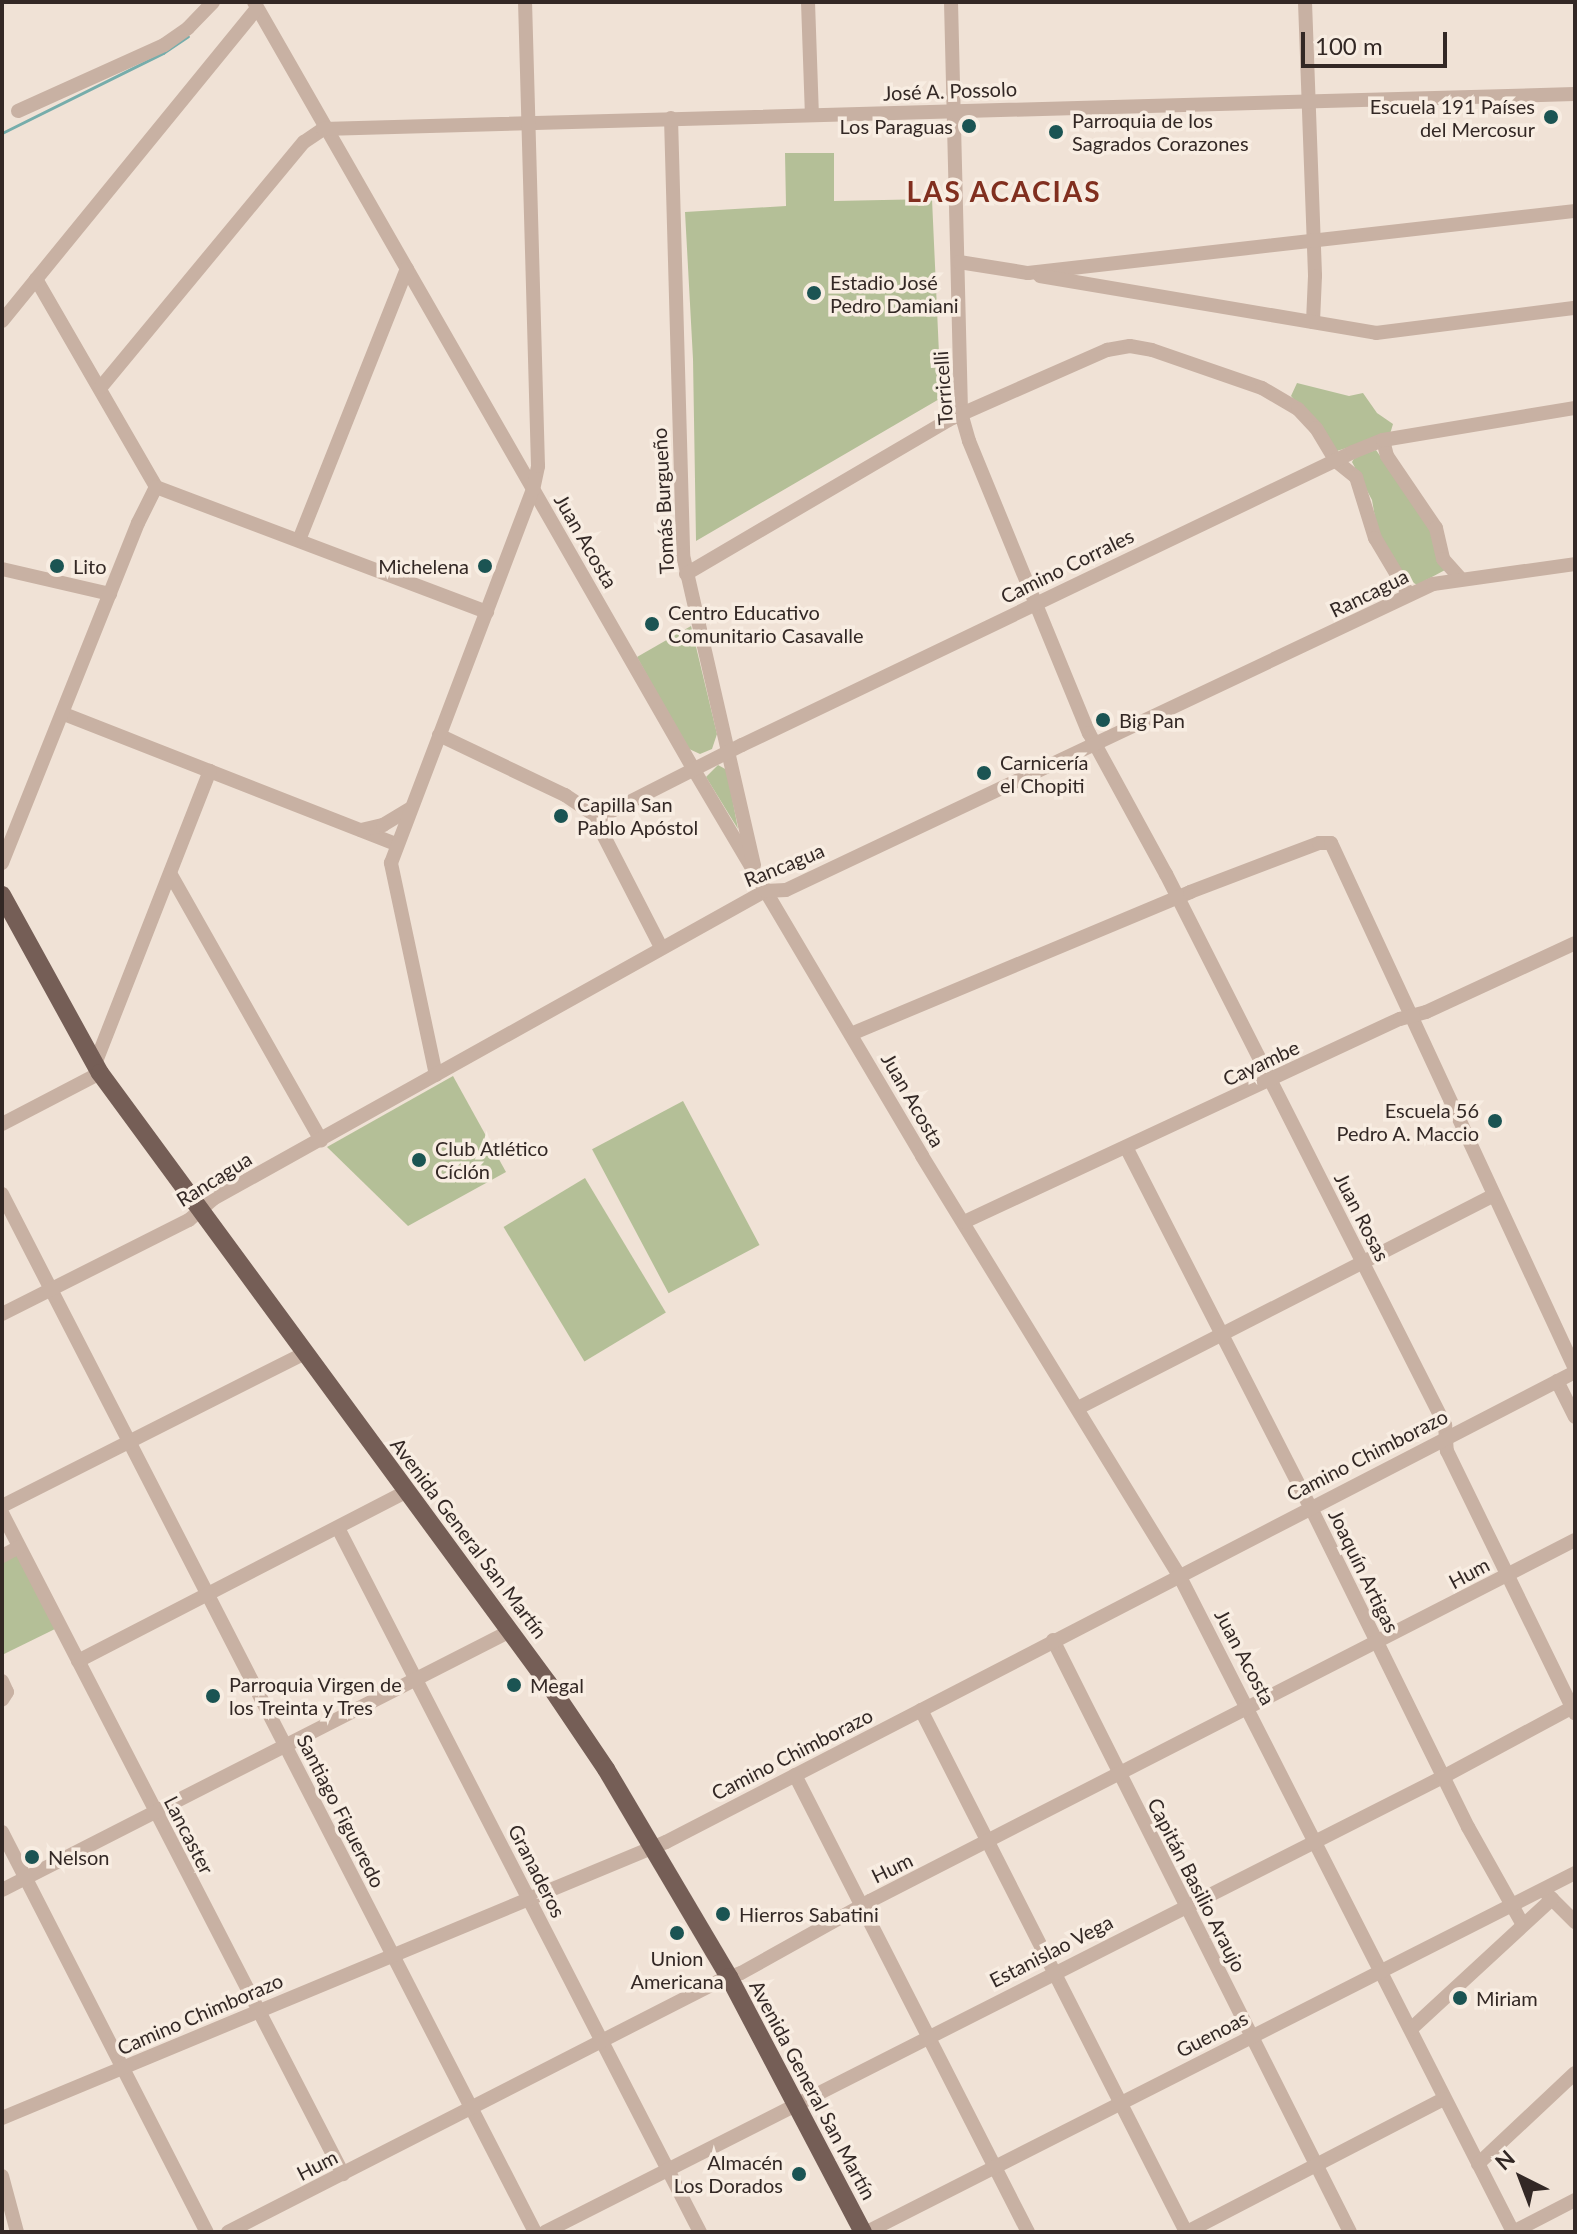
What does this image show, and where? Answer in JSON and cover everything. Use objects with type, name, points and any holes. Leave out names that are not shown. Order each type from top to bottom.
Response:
[{"type":"main road","name":"Avenida General San Martín","points":[[2,895],[98,1068],[510,1631],[606,1769],[729,1977],[865,2232]]},
{"type":"street","points":[[18,111],[164,45],[188,28],[213,2]]},
{"type":"street","points":[[436,1075],[391,870],[396,844],[533,490],[538,466],[531,122],[525,2]]},
{"type":"street","points":[[808,2],[812,115]]},
{"type":"street","name":"Torricelli","points":[[951,2],[961,413],[969,441],[1097,744]]},
{"type":"street","points":[[1305,2],[1313,322]]},
{"type":"street","points":[[2,321],[255,6]]},
{"type":"street","name":"Juan Acosta","points":[[255,6],[765,891],[1179,1575],[1383,1969],[1444,2099],[1513,2232]]},
{"type":"street","name":"José A. Possolo","points":[[325,128],[1575,94]]},
{"type":"street","name":"Tomás Burgueño","points":[[671,118],[686,574],[731,751],[756,874]]},
{"type":"street","points":[[101,387],[304,142],[313,133],[325,128]]},
{"type":"street","points":[[1028,273],[1575,211]]},
{"type":"street","points":[[959,262],[1102,289],[1386,333],[1575,308]]},
{"type":"street","points":[[1102,263],[1097,274],[1102,289]]},
{"type":"street","points":[[299,540],[407,269]]},
{"type":"street","points":[[36,279],[156,487],[487,612]]},
{"type":"street","points":[[686,574],[961,413],[1107,350],[1130,346],[1152,350],[1286,400],[1308,418],[1336,461],[1356,477],[1366,500],[1375,538],[1409,595]]},
{"type":"street","name":"Camino Corrales","points":[[596,819],[1037,603],[1383,440],[1575,408]]},
{"type":"street","points":[[1383,440],[1387,456],[1436,528],[1443,559],[1460,578]]},
{"type":"street","points":[[2,863],[156,487]]},
{"type":"street","name":"Rancagua","points":[[2,1314],[189,1220],[213,1199],[765,891],[786,890],[1409,595],[1460,578],[1575,564]]},
{"type":"street","points":[[2,569],[110,594]]},
{"type":"street","points":[[64,714],[396,844]]},
{"type":"street","points":[[439,735],[586,808],[596,819],[661,947]]},
{"type":"street","name":"Juan Rosas","points":[[1097,744],[1445,1425],[1447,1451],[1505,1576],[1574,1710]]},
{"type":"street","points":[[2,1124],[98,1068],[210,771]]},
{"type":"street","points":[[360,830],[383,825],[410,809]]},
{"type":"street","points":[[851,1034],[1177,897],[1319,843],[1334,846],[1575,1370]]},
{"type":"street","points":[[171,875],[321,1140]]},
{"type":"street","name":"Cayambe","points":[[964,1222],[1575,943]]},
{"type":"street","name":"Joaquín Artigas","points":[[1127,1149],[1223,1333],[1443,1777],[1523,1925]]},
{"type":"street","name":"Santiago Figueredo","points":[[2,1194],[535,2232]]},
{"type":"street","points":[[1078,1408],[1494,1195]]},
{"type":"street","points":[[2,1506],[305,1353]]},
{"type":"street","name":"Camino Chimborazo","points":[[2,2118],[653,1847],[1575,1370]]},
{"type":"street","points":[[1557,1381],[1575,1417]]},
{"type":"street","points":[[78,1661],[406,1492]]},
{"type":"street","name":"Lancaster","points":[[2,1513],[343,2174]]},
{"type":"street","name":"Granaderos","points":[[338,1528],[700,2232]]},
{"type":"street","name":"Hum","points":[[228,2232],[1575,1540]]},
{"type":"street","points":[[2,1556],[19,1547]]},
{"type":"street","points":[[2,1890],[510,1631]]},
{"type":"street","name":"Capitán Basilio Araujo","points":[[1053,1640],[1184,1907],[1350,2232]]},
{"type":"street","points":[[921,1710],[1186,2232],[1444,2099]]},
{"type":"street","name":"Estanislao Vega","points":[[545,2232],[1574,1710]]},
{"type":"street","points":[[795,1775],[1028,2232]]},
{"type":"street","points":[[2,1832],[207,2232]]},
{"type":"street","name":"Guenoas","points":[[865,2232],[1383,1969],[1548,1894],[1575,1873]]},
{"type":"street","points":[[1411,2029],[1523,1925],[1548,1894],[1575,1922]]},
{"type":"street","points":[[1478,2164],[1575,2073]]},
{"type":"street","points":[[2,2176],[17,2232]]},
{"type":"street","points":[[1513,2232],[1575,2200]]},
{"type":"green space","points":[[785,153],[834,153],[834,201],[932,199],[941,398],[696,541],[693,359],[685,212],[786,206]]},
{"type":"green space","points":[[1297,383],[1349,396],[1363,393],[1377,413],[1393,424],[1390,434],[1337,451],[1291,396]]},
{"type":"green space","points":[[1376,450],[1432,530],[1445,570],[1417,585],[1402,575],[1377,529],[1372,500],[1352,462],[1355,457]]},
{"type":"green space","points":[[691,626],[717,734],[712,749],[700,754],[687,748],[637,657]]},
{"type":"green space","points":[[718,765],[727,770],[738,829],[706,777]]},
{"type":"green space","name":"Club Atlético Cíclón","points":[[453,1076],[506,1172],[408,1226],[327,1147]]},
{"type":"green space","points":[[683,1101],[760,1245],[669,1293],[592,1149]]},
{"type":"green space","points":[[585,1178],[666,1313],[584,1362],[504,1227]]},
{"type":"green space","points":[[16,1553],[55,1629],[2,1655],[2,1560]]},
{"type":"waterway","points":[[2,133],[163,53],[188,36]]},
{"type":"place","name":"Escuela 191 Países del Mercosur","points":[[1551,117]]},
{"type":"place","name":"Los Paraguas","points":[[969,126]]},
{"type":"place","name":"Parroquia de los Sagrados Corazones","points":[[1056,132]]},
{"type":"place","name":"Estadio José Pedro Damiani","points":[[814,293]]},
{"type":"place","name":"Lito","points":[[57,566]]},
{"type":"place","name":"Michelena","points":[[485,566]]},
{"type":"place","name":"Centro Educativo Comunitario Casavalle","points":[[652,624]]},
{"type":"place","name":"Big Pan","points":[[1103,720]]},
{"type":"place","name":"Carnicería el Chopiti","points":[[984,773]]},
{"type":"place","name":"Capilla San Pablo Apóstol","points":[[561,816]]},
{"type":"place","name":"Escuela 56 Pedro A. Maccio","points":[[1495,1121]]},
{"type":"place","name":"Club Atlético Cíclón","points":[[419,1160]]},
{"type":"place","name":"Megal","points":[[514,1685]]},
{"type":"place","name":"Parroquia Virgen de los Treinta y Tres","points":[[213,1696]]},
{"type":"place","name":"Nelson","points":[[32,1857]]},
{"type":"place","name":"Hierros Sabatini","points":[[723,1914]]},
{"type":"place","name":"Union Americana","points":[[677,1933]]},
{"type":"place","name":"Miriam","points":[[1460,1998]]},
{"type":"place","name":"Almacén Los Dorados","points":[[799,2174]]},
{"type":"district","name":"LAS ACACIAS","points":[[1004,191]]}]
